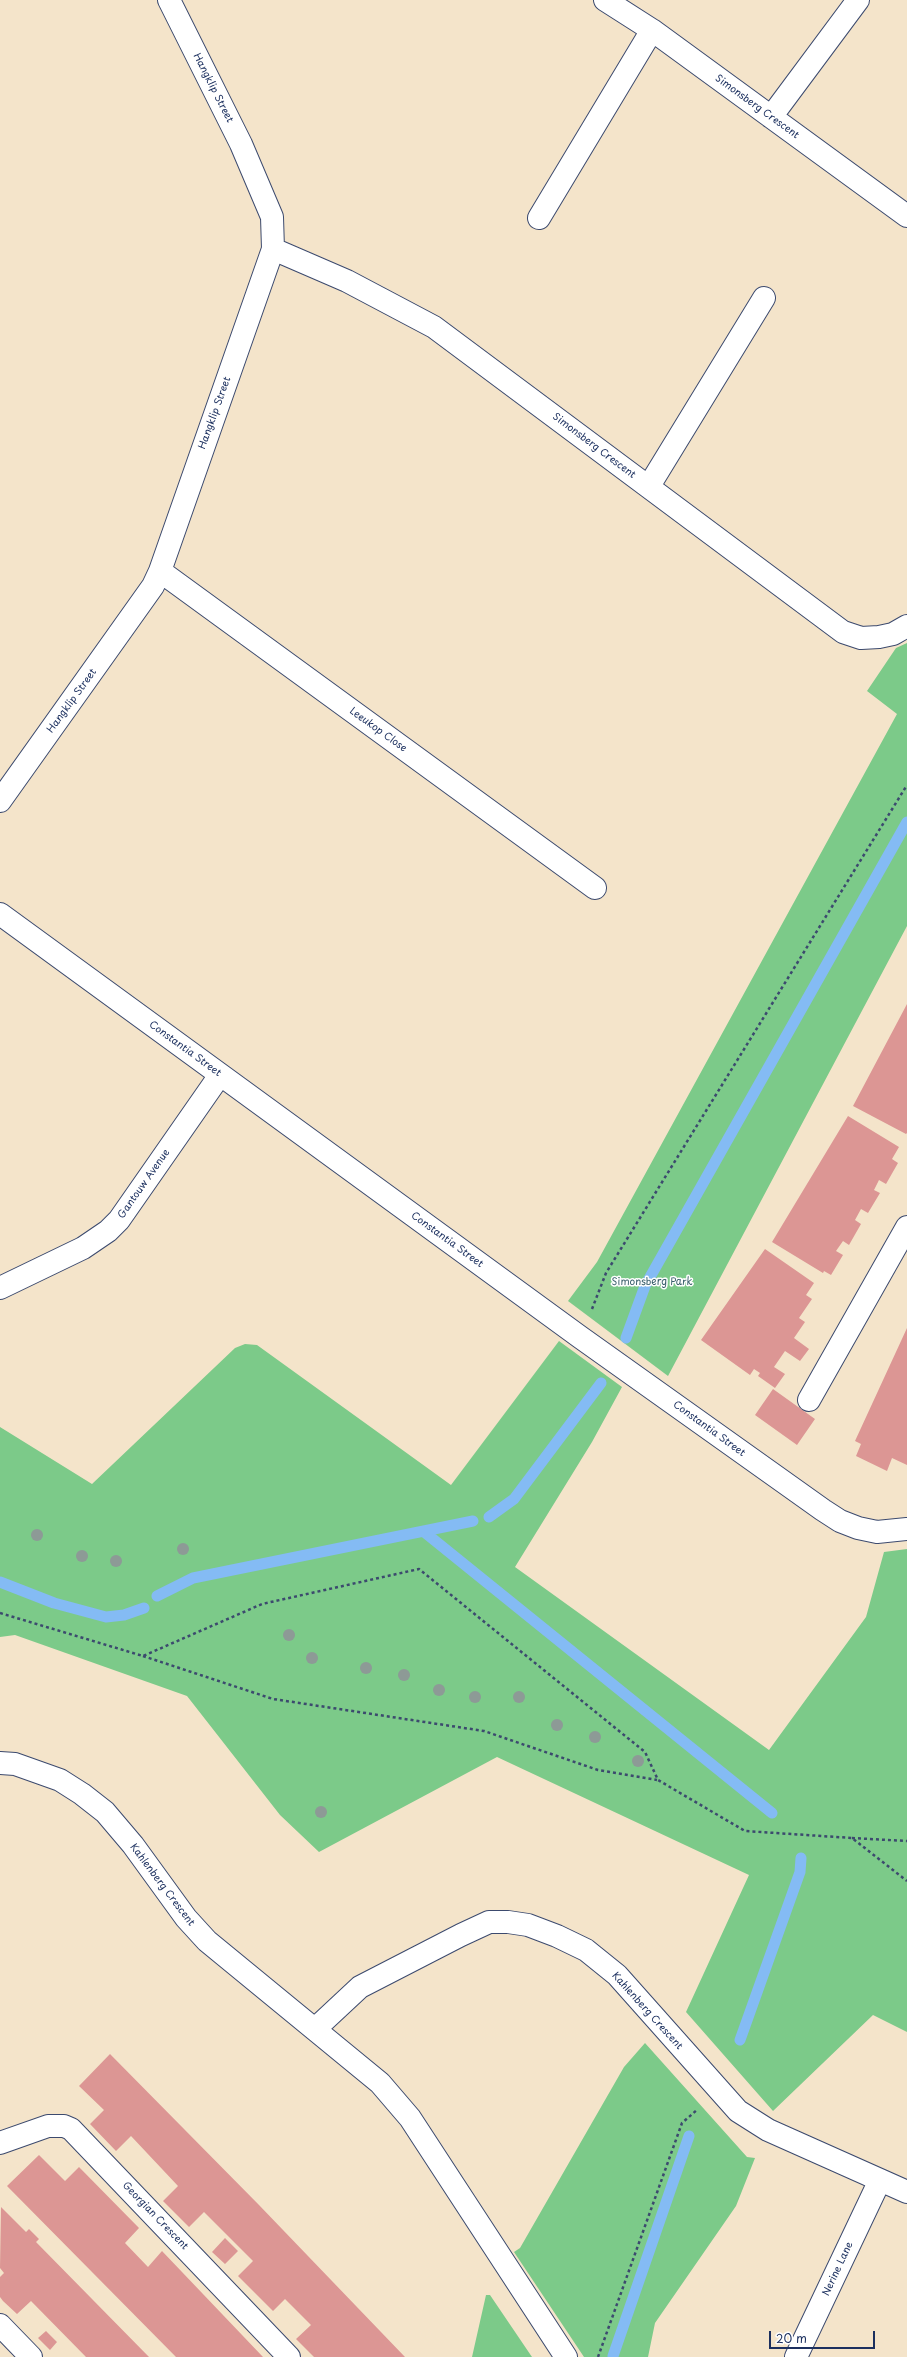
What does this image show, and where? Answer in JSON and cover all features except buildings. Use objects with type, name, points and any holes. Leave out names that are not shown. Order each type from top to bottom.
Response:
[{"type":"street","name":"Hangklip Street","points":[[0,801],[144,601],[160,571],[273,248],[272,217],[241,144],[169,0]]},
{"type":"street","name":"Simonsberg Crescent","points":[[605,0],[652,30],[907,216]]},
{"type":"street","points":[[771,117],[858,0]]},
{"type":"street","points":[[539,218],[652,30]]},
{"type":"street","name":"Simonsberg Crescent","points":[[273,248],[347,281],[434,327],[649,486],[842,632],[861,638],[879,637],[892,634],[907,626]]},
{"type":"street","points":[[649,486],[764,298]]},
{"type":"street","name":"Leeukop Close","points":[[160,571],[595,888]]},
{"type":"street","name":"Constantia Street","points":[[0,914],[580,1337],[840,1521],[858,1528],[877,1532],[907,1529]]},
{"type":"street","name":"Gantouw Avenue","points":[[0,1288],[83,1248],[108,1232],[119,1220],[220,1075]]},
{"type":"street","points":[[809,1400],[905,1236]]},
{"type":"street","name":"Kahlenberg Crescent","points":[[0,1764],[14,1764],[60,1780],[82,1794],[105,1812],[133,1845],[186,1918],[208,1942],[380,2083],[410,2118],[566,2357]]},
{"type":"street","name":"Kahlenberg Crescent","points":[[314,2028],[360,1987],[461,1935],[489,1922],[508,1922],[528,1925],[557,1936],[586,1950],[617,1975],[738,2111],[768,2130],[907,2192]]},
{"type":"street","name":"Georgian Crescent","points":[[0,2143],[48,2126],[64,2126],[71,2130],[290,2357]]},
{"type":"street","name":"Nerine Lane","points":[[796,2357],[880,2180]]},
{"type":"street","points":[[0,2325],[31,2357]]},
{"type":"path","points":[[580,1337],[606,1273],[907,785]]},
{"type":"path","points":[[143,1656],[262,1604],[419,1568],[645,1752],[658,1780]]},
{"type":"path","points":[[0,1612],[143,1656],[273,1699],[484,1731],[598,1770],[658,1780],[745,1831],[907,1841]]},
{"type":"path","points":[[852,1838],[907,1881]]},
{"type":"path","points":[[598,2357],[682,2123],[718,2090]]},
{"type":"green space","name":"Simonsberg Park","points":[[907,643],[907,926],[668,1376],[568,1301],[597,1262],[897,714],[867,691],[896,648]]},
{"type":"green space","points":[[559,1341],[622,1387],[592,1442],[515,1567],[769,1750],[866,1617],[884,1552],[907,1549],[907,2032],[873,2015],[773,2111],[686,2012],[749,1875],[497,1757],[319,1852],[280,1815],[187,1696],[15,1635],[0,1637],[0,1427],[92,1484],[235,1348],[245,1344],[257,1345],[451,1485]]},
{"type":"green space","points":[[645,2043],[747,2157],[755,2158],[736,2206],[655,2323],[648,2357],[584,2357],[514,2252],[520,2248],[624,2067]]},
{"type":"green space","points":[[486,2295],[490,2295],[532,2357],[472,2357]]},
{"type":"waterway","points":[[626,1338],[645,1286],[907,822]]},
{"type":"waterway","points":[[489,1517],[514,1499],[601,1383]]},
{"type":"waterway","points":[[157,1596],[193,1578],[473,1521]]},
{"type":"waterway","points":[[423,1531],[772,1813]]},
{"type":"waterway","points":[[0,1582],[54,1603],[106,1617],[124,1615],[144,1608]]},
{"type":"waterway","points":[[740,2040],[800,1872],[801,1858]]},
{"type":"waterway","points":[[613,2356],[689,2136]]}]
